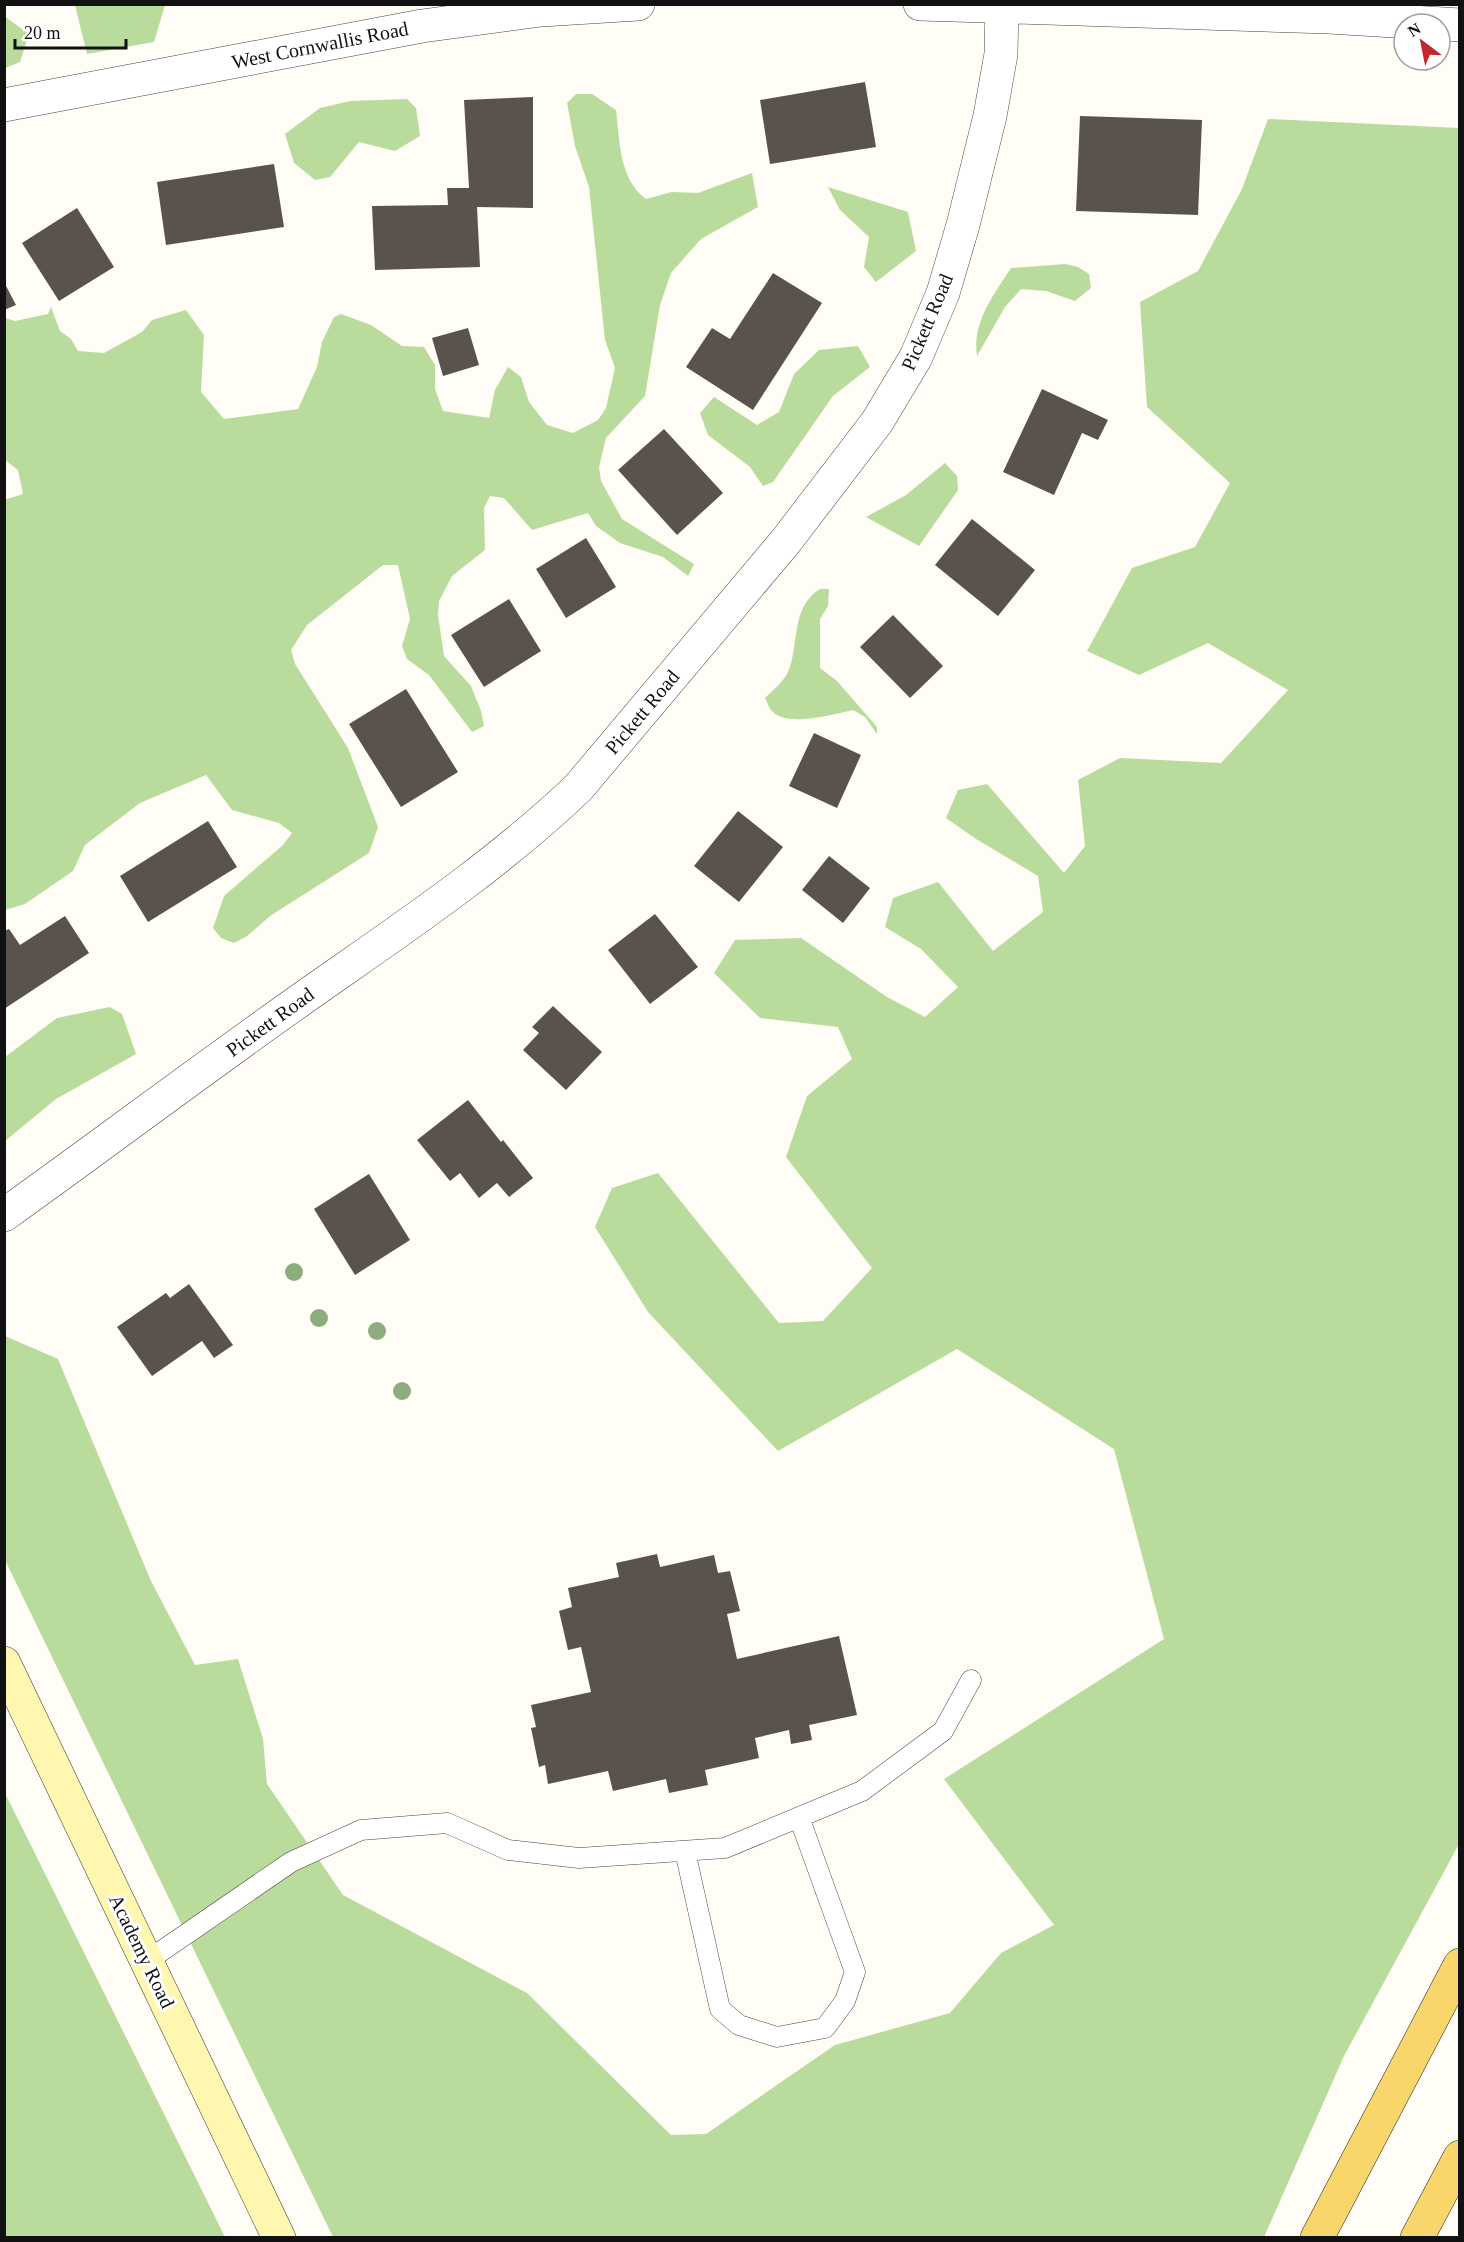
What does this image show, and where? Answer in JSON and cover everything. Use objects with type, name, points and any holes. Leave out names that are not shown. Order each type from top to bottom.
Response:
[{"type":"main road","name":"Academy Road","points":[[4,1663],[279,2238]]},
{"type":"main road","points":[[1317,2238],[1460,1965]]},
{"type":"main road","points":[[1417,2238],[1460,2157]]},
{"type":"street","name":"West Cornwallis Road","points":[[4,105],[422,26],[541,10],[638,4]]},
{"type":"street","points":[[920,4],[1329,17],[1460,25]]},
{"type":"street","name":"Pickett Road","points":[[4,1215],[419,916],[540,824],[578,788],[786,541],[877,422],[916,357],[943,293],[963,225],[990,116],[1001,54],[1002,6]]},
{"type":"lane","points":[[147,1961],[291,1862],[361,1830],[447,1823],[508,1850],[579,1858],[725,1848],[862,1791],[943,1731],[971,1680]]},
{"type":"lane","points":[[685,1851],[720,2009],[739,2025],[777,2037],[825,2028],[845,2001],[855,1972],[799,1817]]},
{"type":"green space","points":[[75,4],[165,5],[154,42],[87,54]]},
{"type":"green space","points":[[4,16],[29,34],[20,62],[5,68]]},
{"type":"green space","points":[[576,94],[592,94],[616,110],[622,159],[630,181],[646,199],[672,192],[698,193],[752,173],[758,207],[701,239],[671,273],[660,305],[645,396],[606,438],[599,467],[601,481],[622,519],[694,564],[688,576],[663,557],[620,543],[596,526],[588,513],[532,530],[504,498],[490,496],[484,508],[485,550],[452,576],[439,601],[438,615],[444,656],[471,686],[484,726],[472,732],[429,675],[407,659],[402,646],[410,619],[398,565],[383,565],[307,625],[291,650],[295,664],[348,748],[378,827],[369,853],[270,916],[247,936],[234,943],[221,938],[213,928],[224,896],[283,845],[292,833],[279,823],[232,810],[206,775],[140,803],[85,845],[73,871],[25,904],[5,910],[4,500],[23,494],[18,470],[5,460],[5,318],[15,321],[48,314],[51,307],[60,331],[71,339],[78,351],[104,353],[142,332],[152,320],[186,310],[204,335],[201,392],[224,419],[298,409],[317,367],[322,342],[334,317],[341,314],[371,325],[402,346],[424,347],[435,365],[435,389],[443,411],[489,418],[495,390],[508,367],[521,377],[529,402],[547,425],[573,433],[598,420],[606,408],[615,368],[605,340],[589,187],[575,146],[567,103]]},
{"type":"green space","points":[[407,99],[416,108],[420,136],[395,151],[359,142],[330,177],[315,180],[294,163],[285,134],[320,108],[350,101]]},
{"type":"green space","points":[[1268,119],[1459,128],[1459,1844],[1344,2056],[1264,2237],[333,2237],[5,1560],[5,1336],[58,1359],[151,1581],[195,1665],[238,1659],[263,1739],[267,1784],[343,1895],[527,1993],[671,2135],[706,2134],[835,2045],[950,2013],[1001,1953],[1054,1925],[944,1779],[1164,1639],[1114,1449],[957,1349],[778,1451],[648,1312],[595,1227],[612,1188],[658,1173],[779,1323],[823,1321],[872,1268],[786,1157],[807,1096],[852,1059],[838,1027],[760,1018],[714,973],[735,940],[801,938],[887,997],[925,1017],[958,987],[921,949],[885,927],[893,898],[938,882],[993,951],[1043,912],[1038,876],[946,818],[958,790],[987,784],[1064,873],[1085,846],[1078,780],[1120,758],[1221,763],[1288,690],[1208,643],[1139,675],[1087,651],[1132,568],[1195,547],[1230,483],[1147,407],[1140,302],[1198,271],[1242,189]]},
{"type":"green space","points":[[828,187],[908,212],[916,251],[876,282],[864,267],[869,237],[840,210]]},
{"type":"green space","points":[[1065,264],[1078,267],[1089,274],[1091,288],[1075,301],[1046,291],[1021,289],[1005,307],[977,356],[978,332],[985,310],[1011,268]]},
{"type":"green space","points":[[858,346],[870,367],[833,396],[773,482],[763,486],[750,467],[708,435],[700,413],[714,397],[757,425],[779,412],[794,374],[819,350]]},
{"type":"green space","points":[[945,463],[957,476],[958,490],[919,546],[866,517],[906,495]]},
{"type":"green space","points":[[820,589],[829,589],[828,606],[820,619],[820,668],[837,681],[877,727],[877,734],[865,717],[853,710],[823,717],[788,719],[772,711],[765,698],[787,674],[791,664],[799,618],[810,597]]},
{"type":"green space","points":[[110,1007],[122,1014],[136,1054],[56,1099],[5,1141],[5,1057],[57,1018]]},
{"type":"green space","points":[[5,1793],[225,2237],[5,2237]]},
{"type":"building","points":[[865,82],[876,147],[770,164],[760,100]]},
{"type":"building","points":[[533,97],[533,208],[477,207],[480,267],[375,270],[372,206],[448,205],[447,188],[469,188],[464,100]]},
{"type":"building","points":[[1080,116],[1202,120],[1198,215],[1076,211]]},
{"type":"building","points":[[274,164],[284,227],[166,245],[157,182]]},
{"type":"building","points":[[77,208],[114,267],[59,301],[22,243]]},
{"type":"building","points":[[773,273],[822,303],[753,410],[686,367],[712,328],[730,339]]},
{"type":"building","points":[[4,282],[16,305],[4,310]]},
{"type":"building","points":[[468,328],[479,365],[443,376],[432,338]]},
{"type":"building","points":[[1042,389],[1108,420],[1098,440],[1082,433],[1054,495],[1003,472]]},
{"type":"building","points":[[664,429],[723,493],[677,535],[618,470]]},
{"type":"building","points":[[972,519],[1035,570],[998,616],[935,565]]},
{"type":"building","points":[[586,538],[616,587],[566,618],[536,569]]},
{"type":"building","points":[[509,599],[541,651],[484,687],[451,635]]},
{"type":"building","points":[[893,615],[943,666],[910,698],[860,647]]},
{"type":"building","points":[[406,689],[458,772],[401,807],[349,724]]},
{"type":"building","points":[[814,733],[861,755],[837,808],[789,786]]},
{"type":"building","points":[[738,811],[783,847],[739,902],[694,866]]},
{"type":"building","points":[[208,821],[237,867],[148,922],[120,876]]},
{"type":"building","points":[[829,856],[870,888],[843,923],[802,890]]},
{"type":"building","points":[[655,914],[698,967],[650,1004],[608,950]]},
{"type":"building","points":[[65,916],[89,953],[4,1009],[4,931],[9,929],[20,945]]},
{"type":"building","points":[[553,1006],[602,1052],[566,1090],[523,1050],[539,1033],[532,1027]]},
{"type":"building","points":[[468,1100],[533,1178],[509,1197],[497,1183],[479,1198],[460,1173],[450,1181],[417,1140]]},
{"type":"building","points":[[369,1174],[410,1240],[355,1275],[314,1209]]},
{"type":"building","points":[[189,1284],[233,1345],[214,1358],[202,1341],[152,1376],[117,1327],[166,1293],[170,1298]]},
{"type":"building","points":[[657,1554],[660,1567],[714,1555],[718,1573],[730,1571],[740,1611],[727,1614],[737,1659],[839,1636],[857,1715],[809,1725],[812,1740],[791,1744],[789,1730],[755,1738],[759,1758],[705,1770],[708,1785],[669,1793],[666,1779],[613,1791],[608,1771],[548,1784],[545,1765],[539,1767],[531,1728],[536,1727],[531,1705],[591,1692],[581,1647],[568,1650],[559,1611],[572,1607],[568,1588],[619,1577],[616,1563]]}]
